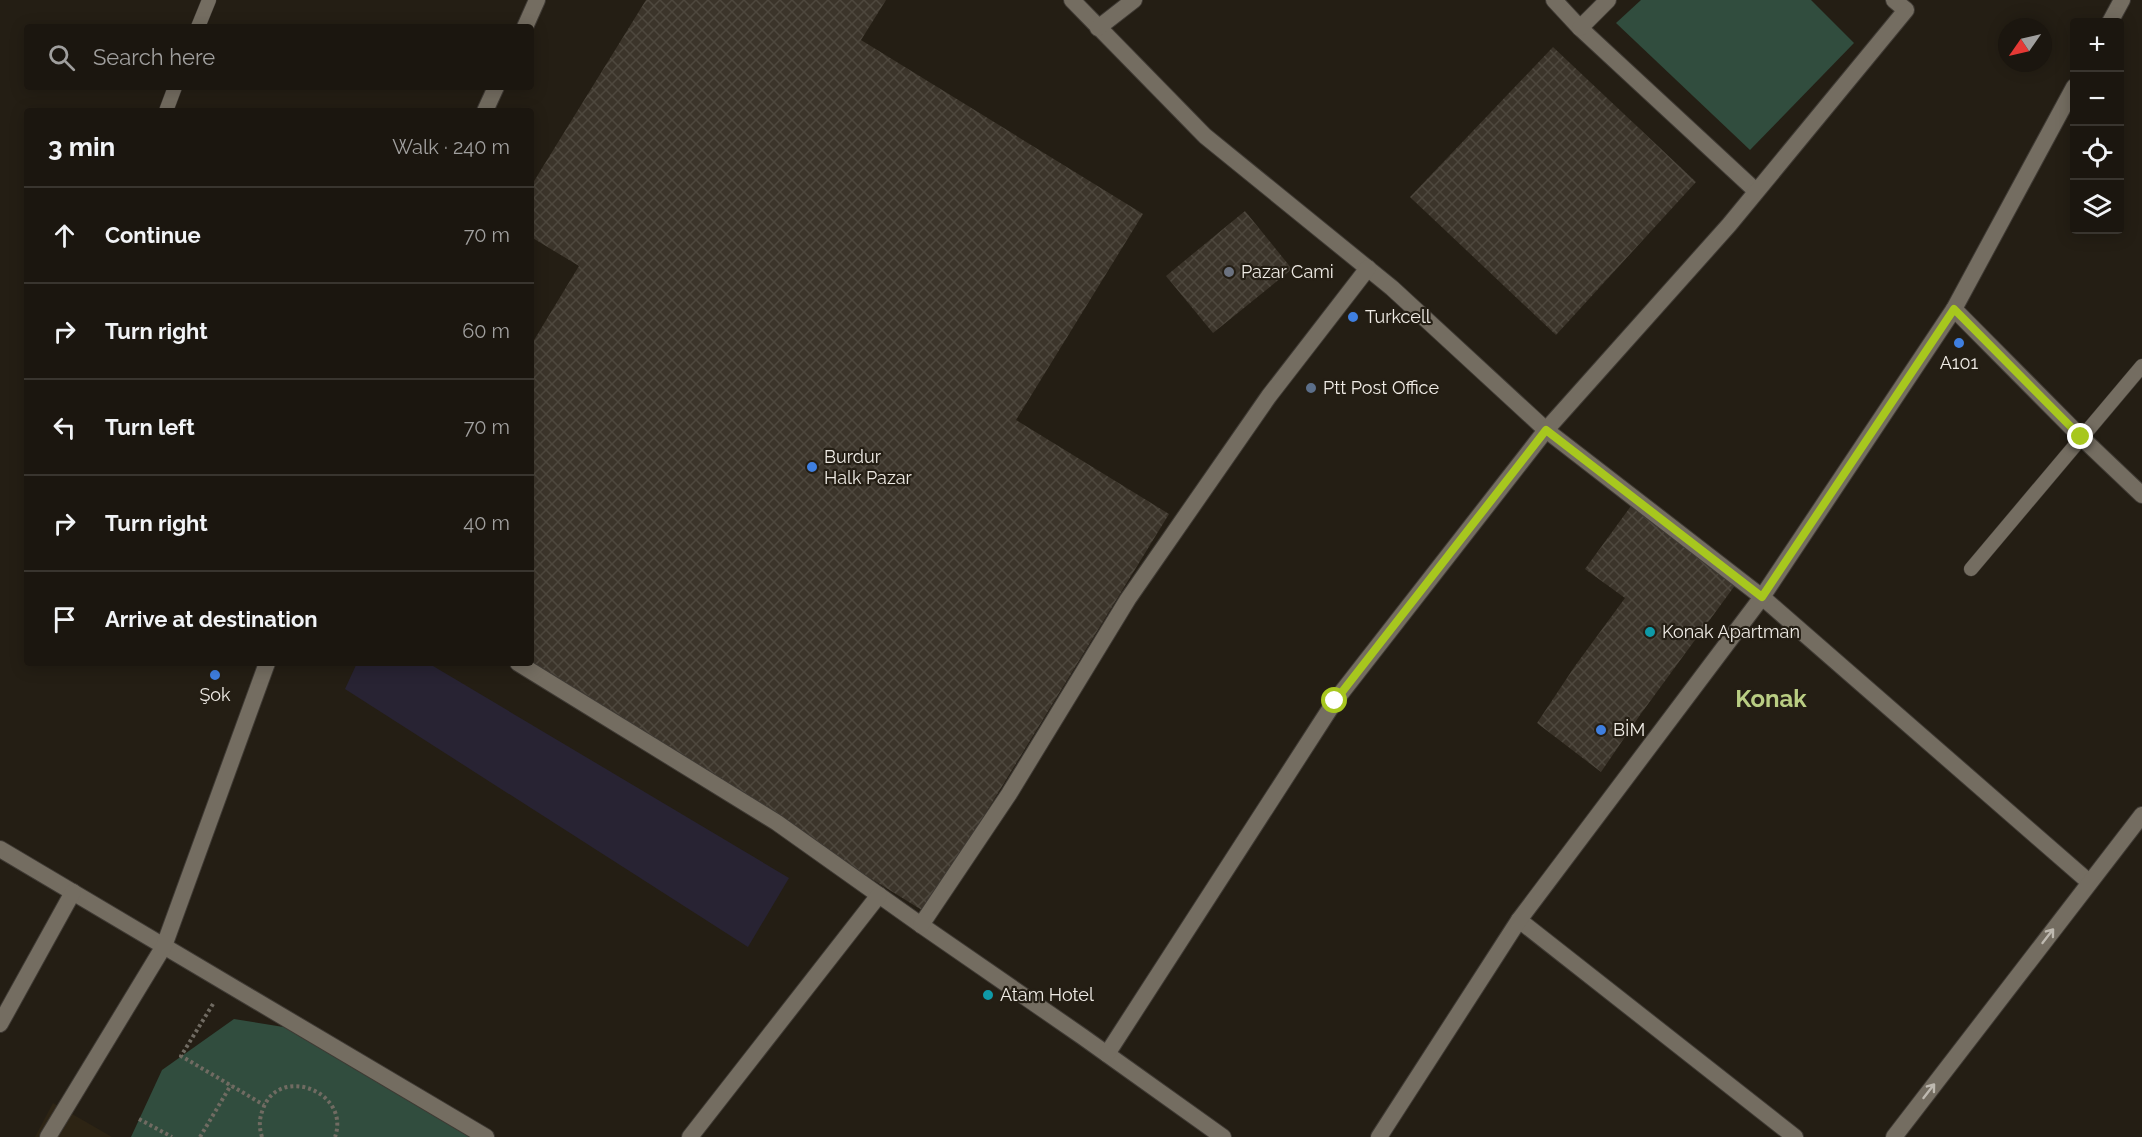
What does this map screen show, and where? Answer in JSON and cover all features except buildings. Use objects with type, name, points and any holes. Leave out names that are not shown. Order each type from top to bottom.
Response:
[{"type":"street","points":[[526,24],[537,0]]},
{"type":"street","points":[[1072,0],[1205,136],[1368,268],[1546,430],[1762,597],[2089,882]]},
{"type":"street","points":[[1098,28],[1134,0]]},
{"type":"street","points":[[1554,0],[1580,28],[1756,191]]},
{"type":"street","points":[[1580,28],[1608,0]]},
{"type":"street","points":[[1107,1054],[1335,701],[1546,430],[1729,225],[1906,10],[1894,0]]},
{"type":"street","points":[[2112,18],[2122,0]]},
{"type":"street","points":[[486,108],[495,90]]},
{"type":"street","points":[[1379,1137],[1520,920],[1762,597],[1954,309],[2070,94]]},
{"type":"street","points":[[921,925],[1009,794],[1128,598],[1269,396],[1368,268]]},
{"type":"street","points":[[1954,309],[2142,495]]},
{"type":"street","points":[[48,1137],[164,946],[266,666]]},
{"type":"street","points":[[523,666],[776,822],[1223,1137]]},
{"type":"street","points":[[1894,1137],[2142,814]]},
{"type":"street","points":[[0,849],[486,1137]]},
{"type":"street","points":[[0,1024],[74,892]]},
{"type":"street","points":[[690,1137],[879,895]]},
{"type":"street","points":[[1520,920],[1796,1137]]},
{"type":"lane","points":[[199,24],[209,0]]},
{"type":"lane","points":[[167,108],[174,90]]},
{"type":"lane","points":[[1971,569],[2142,366]]},
{"type":"path","points":[[226,982],[181,1056],[264,1105]]},
{"type":"path","points":[[200,1137],[231,1085]]},
{"type":"path","points":[[262,1137],[260,1118],[264,1105],[283,1088],[295,1086],[307,1086],[318,1091],[327,1099],[334,1109],[337,1121],[335,1137]]},
{"type":"path","points":[[140,1119],[172,1137]]},
{"type":"shaded area","points":[[356,666],[433,666],[789,878],[748,947],[345,689]]},
{"type":"shaded area","points":[[53,1103],[112,1137],[35,1137]]},
{"type":"green space","points":[[1641,0],[1811,0],[1854,43],[1750,150],[1616,23]]},
{"type":"green space","points":[[234,1019],[302,1030],[482,1137],[131,1137],[162,1070]]},
{"type":"place","name":"Pazar Cami","points":[[1229,272]]},
{"type":"place","name":"Turkcell","points":[[1353,317]]},
{"type":"place","name":"A101","points":[[1959,343]]},
{"type":"place","name":"Ptt Post Office","points":[[1311,388]]},
{"type":"place","name":"Burdur Halk Pazar","points":[[812,467]]},
{"type":"place","name":"Konak Apartman","points":[[1650,632]]},
{"type":"place","name":"Şok","points":[[215,675]]},
{"type":"place","name":"BİM","points":[[1601,730]]},
{"type":"place","name":"Atam Hotel","points":[[988,995]]},
{"type":"district","name":"Konak","points":[[1771,699]]},
{"type":"route","points":[[1335,701],[1546,430],[1762,597],[1954,309],[2081,437]]}]
